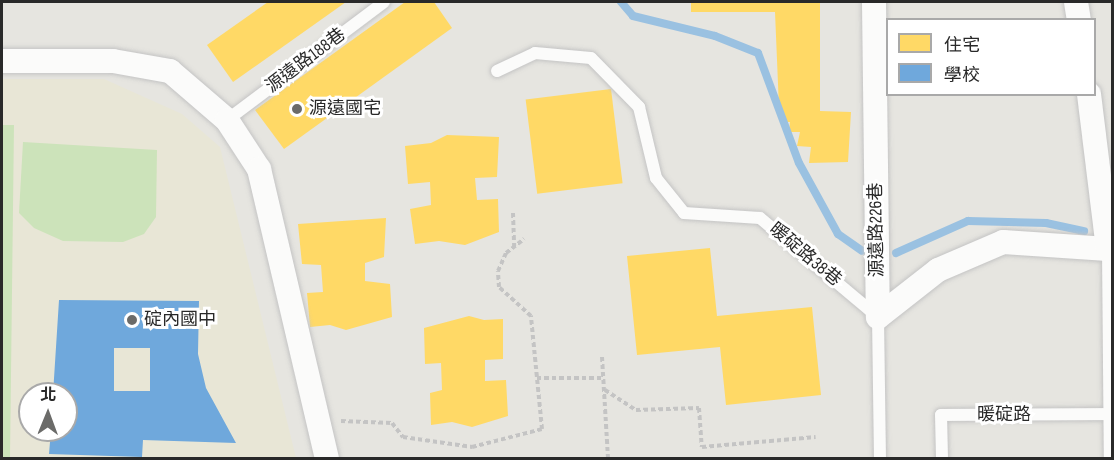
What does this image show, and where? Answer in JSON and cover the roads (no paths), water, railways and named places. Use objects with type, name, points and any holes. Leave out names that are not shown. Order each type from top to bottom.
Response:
[{"type":"street","name":"源遠路226巷","points":[[874,2],[878,317]]},
{"type":"street","points":[[1076,2],[1079,18]]},
{"type":"street","points":[[2,61],[113,61],[170,71],[227,120],[259,169],[327,459]]},
{"type":"street","points":[[878,317],[938,270],[1004,242],[1108,249],[1108,216],[1089,96]]},
{"type":"lane","name":"源遠路188巷","points":[[227,120],[384,2]]},
{"type":"lane","name":"暖碇路38巷","points":[[497,71],[534,53],[591,58],[639,107],[656,178],[684,213],[760,218],[878,317]]},
{"type":"lane","points":[[1108,249],[1110,459]]},
{"type":"lane","name":"源遠路226巷","points":[[878,317],[880,459]]},
{"type":"lane","name":"暖碇路","points":[[942,459],[941,415],[1111,414]]},
{"type":"waterway","points":[[621,2],[633,16],[715,36],[758,53],[799,163],[838,234],[862,251]]},
{"type":"waterway","points":[[896,253],[968,221],[1046,223],[1084,231]]},
{"type":"place","name":"源遠國宅","points":[[297,109]]},
{"type":"place","name":"碇內國中","points":[[132,320]]}]
